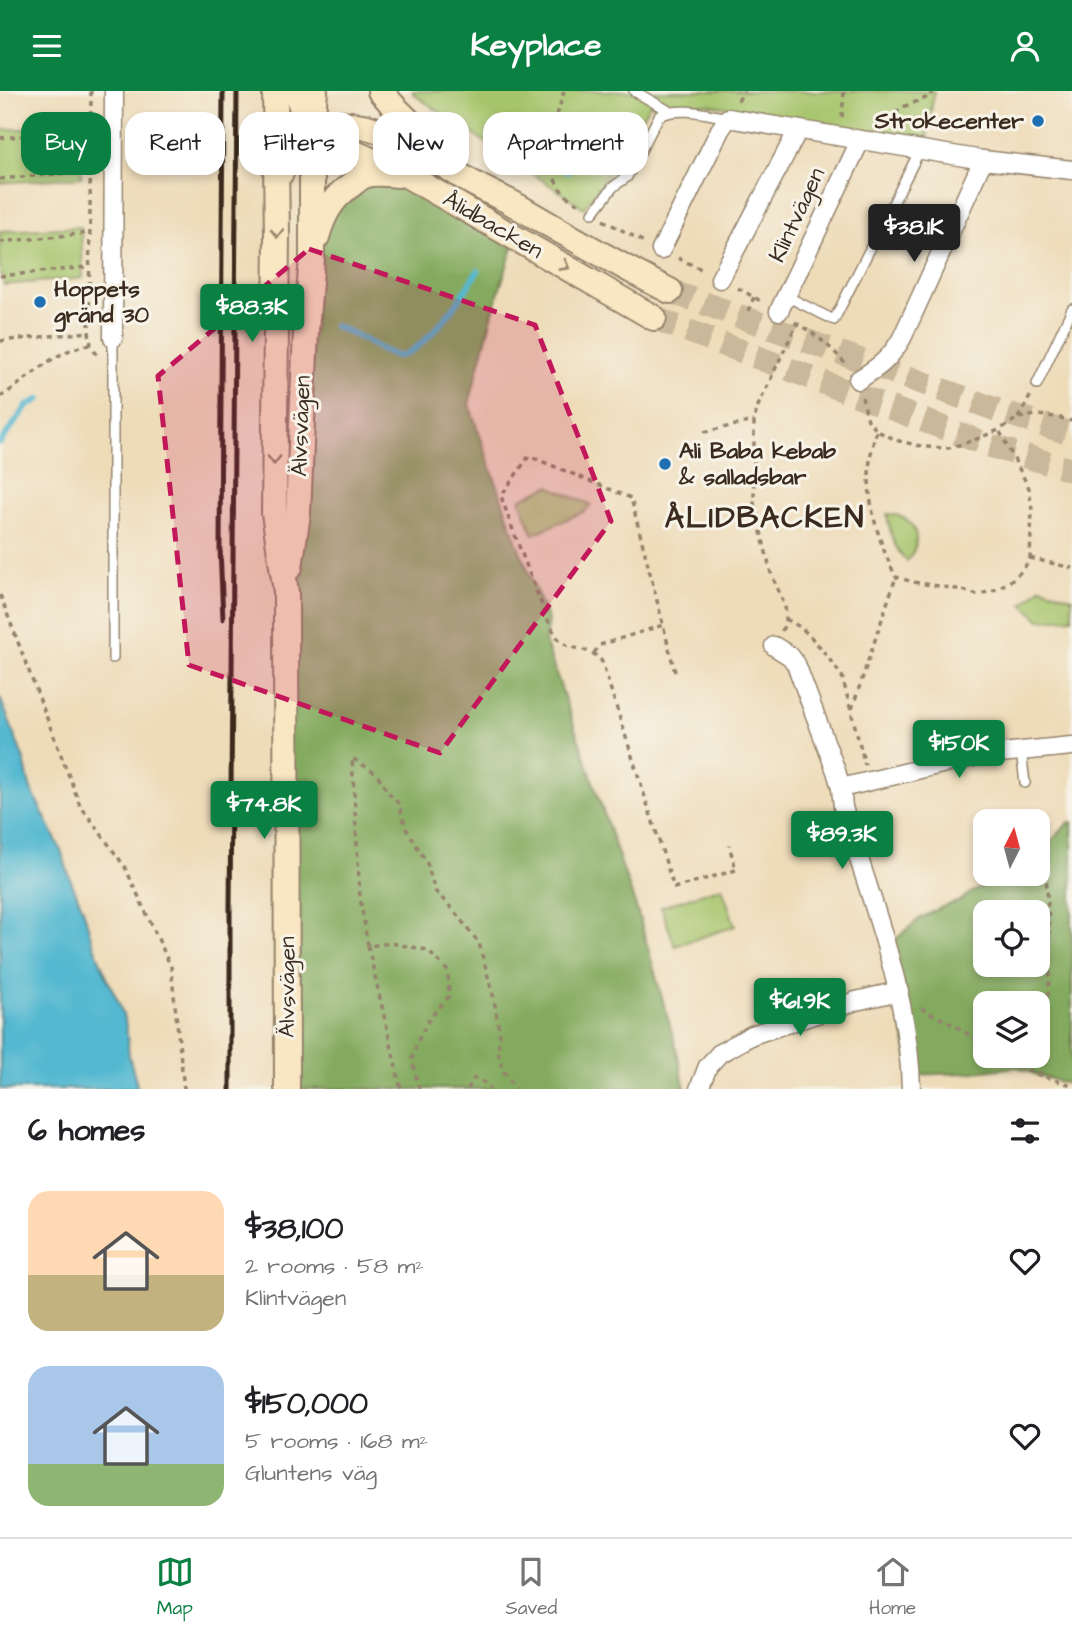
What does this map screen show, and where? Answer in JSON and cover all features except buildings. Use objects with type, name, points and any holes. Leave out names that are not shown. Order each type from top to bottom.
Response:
[{"type":"main road","name":"Älvsvägen","points":[[275,91],[274,513],[286,591],[287,1089]]},
{"type":"main road","points":[[296,91],[304,112]]},
{"type":"main road","name":"Älvsvägen","points":[[313,112],[315,91]]},
{"type":"main road","points":[[380,91],[427,138],[510,202]]},
{"type":"main road","name":"Ålidbacken","points":[[359,126],[376,129],[401,139],[470,182],[670,291]]},
{"type":"main road","name":"Ålidbacken","points":[[359,155],[408,176],[654,319]]},
{"type":"main road","points":[[312,258],[321,222],[341,191],[363,176],[382,173],[408,176]]},
{"type":"main road","points":[[276,198],[281,175]]},
{"type":"main road","name":"Älvsvägen","points":[[286,591],[298,514],[312,258],[312,175]]},
{"type":"street","points":[[113,338],[114,91]]},
{"type":"street","points":[[661,250],[728,118]]},
{"type":"street","name":"Klintvägen","points":[[728,118],[983,160],[1072,170]]},
{"type":"street","name":"Klintvägen","points":[[720,279],[797,130]]},
{"type":"street","name":"Klintvägen","points":[[782,304],[851,139]]},
{"type":"street","points":[[858,380],[881,365],[893,353],[902,338],[983,160]]},
{"type":"street","points":[[774,646],[790,656],[796,664],[841,788],[843,807],[888,946],[899,991],[906,1027],[911,1089]]},
{"type":"street","points":[[841,788],[958,761],[1072,746]]},
{"type":"street","points":[[699,1089],[708,1066],[720,1053],[752,1035],[856,1001],[899,991]]},
{"type":"lane","points":[[634,91],[668,111],[695,112],[728,118]]},
{"type":"lane","points":[[593,213],[613,187],[627,177],[659,116],[668,111]]},
{"type":"lane","points":[[782,304],[834,320],[920,150]]},
{"type":"lane","points":[[1037,384],[1072,309]]},
{"type":"lane","points":[[113,338],[113,658]]},
{"type":"lane","points":[[1021,751],[1024,783]]},
{"type":"path","points":[[91,91],[91,112]]},
{"type":"path","points":[[564,91],[551,137],[551,165],[566,196],[607,223],[754,297],[782,304],[797,323],[819,336],[858,380],[868,420],[877,431],[899,441],[925,447],[949,448],[999,430],[1018,418],[1036,415],[1072,421]]},
{"type":"path","points":[[844,91],[851,139]]},
{"type":"path","points":[[903,107],[931,96],[932,91]]},
{"type":"path","points":[[0,138],[21,136]]},
{"type":"path","points":[[0,179],[45,175]]},
{"type":"path","points":[[90,175],[89,332],[91,345],[100,358],[113,367]]},
{"type":"path","points":[[0,241],[89,233]]},
{"type":"path","points":[[0,276],[89,267]]},
{"type":"path","points":[[748,311],[754,297]]},
{"type":"path","points":[[786,619],[785,606],[771,573],[754,503],[754,421],[757,408],[797,323]]},
{"type":"path","points":[[0,341],[89,332]]},
{"type":"path","points":[[0,387],[2,396],[64,353],[79,346],[91,345]]},
{"type":"path","points":[[1018,418],[1037,384]]},
{"type":"path","points":[[704,432],[754,421]]},
{"type":"path","points":[[896,577],[977,595],[1009,582],[1023,570],[1030,558],[1032,510],[1029,488],[999,430]]},
{"type":"path","points":[[851,711],[896,577],[878,535],[869,489],[872,445],[877,431]]},
{"type":"path","points":[[675,672],[631,498],[529,456],[501,496],[517,543],[557,638],[566,645],[594,653],[602,662],[674,888],[736,870],[729,845]]},
{"type":"path","points":[[1030,558],[1072,568]]},
{"type":"path","points":[[0,595],[80,804],[125,867],[171,967],[184,1089]]},
{"type":"path","points":[[594,653],[600,645],[663,625]]},
{"type":"path","points":[[401,1089],[368,946],[360,897],[352,758],[376,773],[399,804],[406,828],[427,863],[435,891],[479,943],[494,999],[502,1069],[516,1089]]},
{"type":"path","points":[[1040,1076],[1051,963],[1047,886]]},
{"type":"path","points":[[368,946],[391,943],[427,950],[448,971],[449,996],[429,1019],[412,1059],[419,1089]]},
{"type":"path","points":[[918,1006],[973,1037]]},
{"type":"path","points":[[1020,1068],[1072,1085]]},
{"type":"path","points":[[468,1089],[474,1078],[486,1083],[491,1089]]},
{"type":"highlighted area","points":[[309,249],[535,325],[611,521],[440,753],[189,665],[158,376]]},
{"type":"green space","points":[[412,91],[934,91],[927,141],[707,104],[649,105],[645,112],[483,112],[483,141],[469,131],[469,112],[440,112]]},
{"type":"green space","points":[[21,129],[21,175],[81,177],[0,183],[0,130]]},
{"type":"green space","points":[[380,175],[386,175],[516,238],[497,297],[469,404],[517,543],[548,620],[545,641],[638,913],[676,1047],[685,1089],[287,1089],[287,706],[321,222]]},
{"type":"green space","points":[[534,175],[607,175],[584,208]]},
{"type":"green space","points":[[81,227],[83,278],[4,285],[3,275],[0,275],[0,231]]},
{"type":"green space","points":[[549,486],[591,505],[584,512],[533,534],[520,499]]},
{"type":"green space","points":[[887,514],[904,519],[914,530],[915,545],[907,561],[895,545]]},
{"type":"green space","points":[[1041,587],[1072,598],[1072,618],[1040,620],[1023,604]]},
{"type":"green space","points":[[1072,822],[1072,1085],[1020,1068],[1050,1068],[1050,991],[973,991],[973,1068],[1009,1068],[911,1075],[888,946],[919,919],[960,901],[985,886],[1050,886],[1050,843]]},
{"type":"green space","points":[[722,887],[735,926],[675,946],[661,907]]},
{"type":"water","points":[[0,697],[24,760],[30,787],[61,850],[92,941],[119,1003],[138,1089],[0,1089]]},
{"type":"waterway","points":[[334,326],[387,352],[397,356],[404,355],[438,326],[478,271]]},
{"type":"waterway","points":[[0,443],[27,406],[40,399]]},
{"type":"tunnel","points":[[670,291],[1000,411],[1072,434]]},
{"type":"tunnel","points":[[654,318],[991,446],[1072,470]]},
{"type":"railway","points":[[223,91],[220,548],[223,619]]},
{"type":"railway","points":[[230,1089],[237,91]]},
{"type":"place","name":"Strokecenter","points":[[1038,121]]},
{"type":"place","name":"Hoppets gränd 30","points":[[40,302]]},
{"type":"place","name":"Ali Baba kebab & salladsbar","points":[[665,464]]},
{"type":"district","name":"ÅLIDBACKEN","points":[[765,518]]}]
